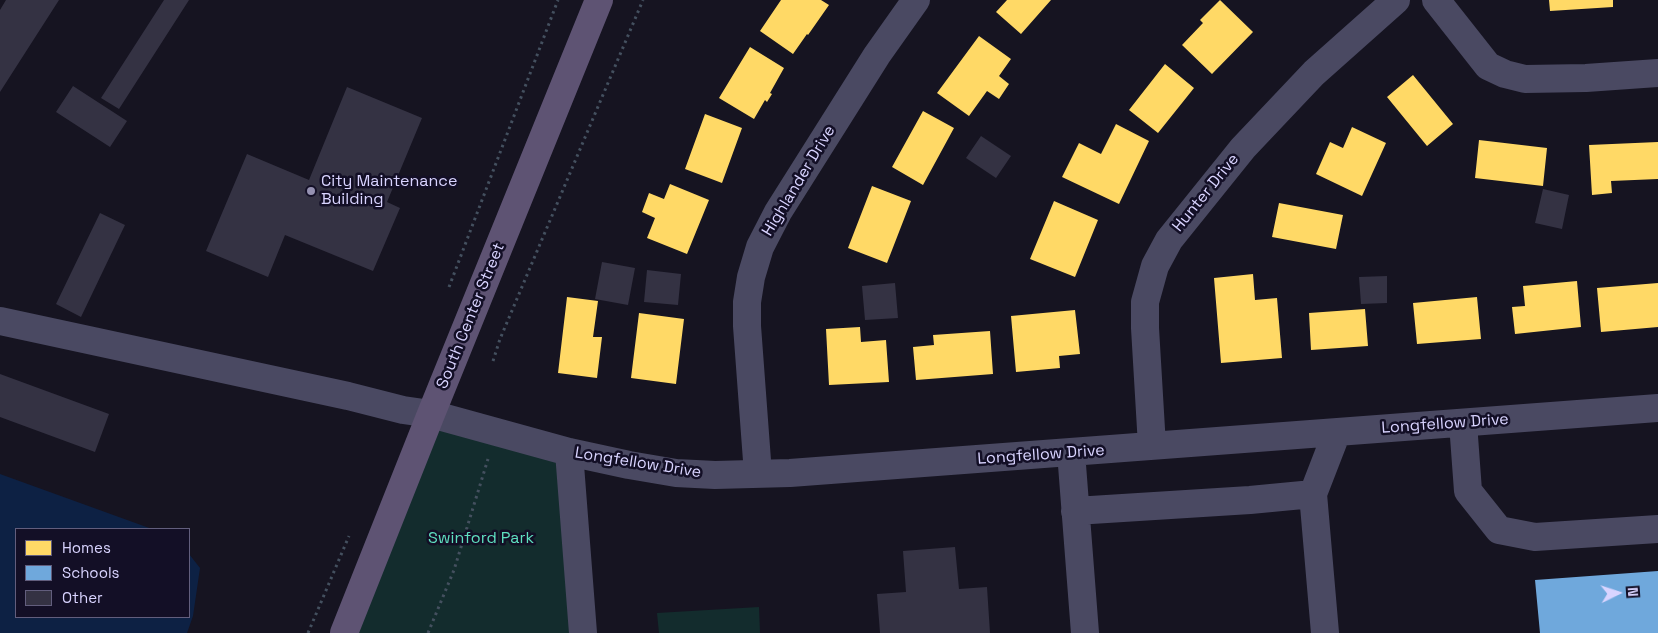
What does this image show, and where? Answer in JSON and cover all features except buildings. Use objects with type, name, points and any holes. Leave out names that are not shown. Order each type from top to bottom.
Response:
[{"type":"main road","name":"South Center Street","points":[[344,633],[599,0]]},
{"type":"street","name":"Highlander Drive","points":[[758,474],[747,326],[747,302],[751,277],[760,247],[778,212],[876,55],[916,0]]},
{"type":"street","name":"Hunter Drive","points":[[1152,446],[1145,302],[1155,266],[1169,240],[1243,148],[1314,73],[1396,0]]},
{"type":"street","points":[[1436,0],[1488,66],[1505,74],[1525,79],[1543,79],[1658,73]]},
{"type":"street","name":"Longfellow Drive","points":[[0,321],[338,394],[403,410],[431,414],[569,452],[676,473],[715,475],[790,473],[1658,408]]},
{"type":"street","points":[[1463,423],[1468,491],[1499,530],[1535,537],[1658,529]]},
{"type":"street","points":[[1325,633],[1313,494],[1337,432]]},
{"type":"street","points":[[569,452],[583,633]]},
{"type":"street","points":[[1071,452],[1085,633]]},
{"type":"street","points":[[1075,512],[1313,494]]},
{"type":"path","points":[[449,289],[558,0]]},
{"type":"path","points":[[493,361],[500,339],[642,0]]},
{"type":"path","points":[[428,633],[454,570],[486,464]]},
{"type":"path","points":[[308,633],[350,535]]},
{"type":"green space","name":"Swinford Park","points":[[431,414],[569,452],[583,633],[343,633]]},
{"type":"green space","points":[[759,607],[760,633],[659,633],[657,613]]},
{"type":"water","points":[[0,474],[149,528],[15,528],[15,618],[190,618],[190,555],[200,568],[193,616],[187,633],[0,633]]},
{"type":"place","name":"City Maintenance Building","points":[[311,191]]}]
